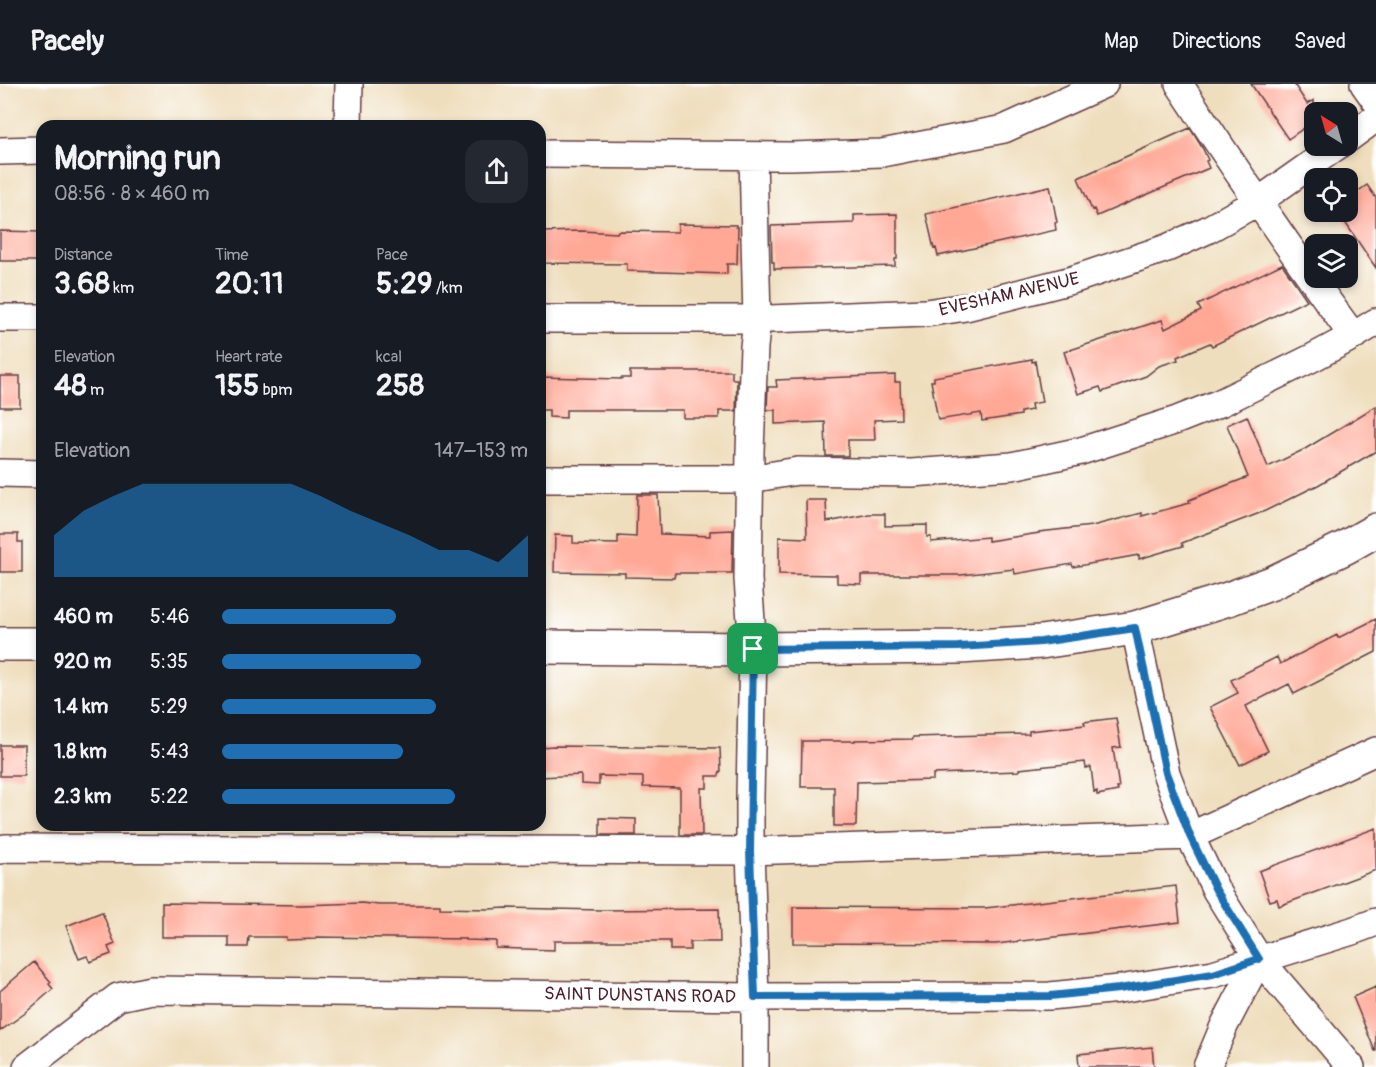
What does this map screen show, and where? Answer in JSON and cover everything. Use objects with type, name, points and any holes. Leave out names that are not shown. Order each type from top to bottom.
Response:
[{"type":"main road","points":[[546,647],[753,649],[958,647],[1041,642],[1135,628],[1185,613],[1272,583],[1346,548],[1376,530]]},
{"type":"main road","points":[[0,644],[36,644]]},
{"type":"street","points":[[348,120],[349,84]]},
{"type":"street","points":[[546,154],[753,156],[882,153],[1004,129],[1104,84]]},
{"type":"street","points":[[1179,84],[1353,336]]},
{"type":"street","points":[[1364,84],[1376,101]]},
{"type":"street","points":[[1358,131],[1376,118]]},
{"type":"street","points":[[0,150],[36,150]]},
{"type":"street","points":[[753,156],[757,319],[754,347],[748,579],[753,649],[750,851],[755,997],[754,1067]]},
{"type":"street","name":"EVESHAM AVENUE","points":[[546,319],[757,319],[926,313],[966,307],[1072,280],[1167,248],[1207,230],[1259,201],[1323,156]]},
{"type":"street","points":[[0,318],[36,318]]},
{"type":"street","points":[[546,479],[750,480],[798,471],[911,473],[1012,466],[1081,451],[1177,420],[1220,403],[1353,336],[1376,322]]},
{"type":"street","points":[[0,473],[36,474]]},
{"type":"street","points":[[1135,628],[1166,773],[1190,836],[1216,890],[1259,959],[1351,1067]]},
{"type":"street","points":[[0,850],[28,848],[750,851],[1190,836],[1376,751]]},
{"type":"street","name":"SAINT DUNSTANS ROAD","points":[[27,1067],[118,997],[151,990],[755,997],[1050,996],[1119,989],[1213,974],[1376,922]]},
{"type":"street","points":[[1207,1067],[1224,1026],[1259,959]]},
{"type":"building","points":[[1251,84],[1294,84],[1306,102],[1304,128],[1288,139]]},
{"type":"building","points":[[1190,128],[1203,149],[1209,168],[1097,216],[1078,178]]},
{"type":"building","points":[[1367,185],[1376,198],[1376,268],[1358,241],[1358,234],[1353,234],[1345,222],[1358,222],[1358,191]]},
{"type":"building","points":[[1050,186],[1057,222],[1055,223],[1056,230],[938,256],[936,248],[934,249],[926,214]]},
{"type":"building","points":[[897,214],[895,266],[774,269],[771,226],[854,223],[854,215]]},
{"type":"building","points":[[678,224],[736,225],[738,227],[737,264],[727,264],[727,274],[627,271],[627,264],[546,263],[546,232],[678,232]]},
{"type":"building","points":[[0,231],[36,232],[36,261],[0,261]]},
{"type":"building","points":[[1282,264],[1307,300],[1212,346],[1210,343],[1177,357],[1178,360],[1159,366],[1146,376],[1102,392],[1100,387],[1078,394],[1064,352],[1162,320],[1165,329],[1201,311],[1198,305]]},
{"type":"building","points":[[1032,359],[1032,362],[1035,361],[1042,402],[1031,404],[1032,410],[1021,412],[1021,415],[982,421],[981,413],[938,420],[931,381],[934,381],[934,377]]},
{"type":"building","points":[[630,371],[732,371],[732,379],[737,379],[736,411],[719,411],[719,418],[683,418],[683,410],[566,410],[566,418],[549,417],[549,410],[546,410],[546,377],[630,378]]},
{"type":"building","points":[[895,375],[895,382],[900,382],[901,419],[874,420],[875,440],[848,440],[848,456],[826,456],[825,422],[775,424],[775,410],[767,410],[768,387],[777,387],[776,380]]},
{"type":"building","points":[[0,376],[20,376],[20,407],[0,407]]},
{"type":"building","points":[[1376,406],[1376,451],[1318,485],[1265,511],[1182,543],[1183,546],[1139,559],[1139,555],[1073,567],[1072,564],[1015,574],[1014,569],[961,575],[861,575],[861,584],[837,583],[837,575],[779,574],[779,537],[807,538],[806,500],[826,500],[827,522],[869,514],[885,514],[885,526],[927,525],[927,537],[931,537],[931,542],[988,537],[988,541],[1092,526],[1190,503],[1189,500],[1248,477],[1227,425],[1247,416],[1268,467],[1305,449]]},
{"type":"building","points":[[637,495],[658,495],[660,534],[710,536],[710,531],[733,530],[732,573],[675,573],[674,578],[625,577],[625,573],[554,572],[555,535],[573,536],[573,543],[618,544],[618,536],[636,537]]},
{"type":"building","points":[[0,534],[18,534],[18,542],[22,542],[22,572],[0,572]]},
{"type":"building","points":[[1376,619],[1376,652],[1294,694],[1289,684],[1246,706],[1268,751],[1240,765],[1210,707],[1238,693],[1231,680],[1277,657],[1280,664],[1337,635],[1338,638]]},
{"type":"building","points":[[1116,718],[1121,747],[1113,748],[1118,791],[1097,795],[1097,791],[1094,792],[1091,767],[1086,768],[1085,762],[1019,769],[1019,771],[933,774],[933,780],[857,782],[856,826],[834,826],[834,787],[801,787],[802,741],[1029,734],[1029,731],[1085,725],[1084,722]]},
{"type":"building","points":[[0,745],[24,745],[24,776],[0,776]]},
{"type":"building","points":[[546,747],[720,748],[721,771],[719,776],[707,776],[707,788],[701,788],[702,835],[680,835],[680,788],[643,787],[643,777],[599,776],[599,785],[581,784],[581,775],[546,777]]},
{"type":"building","points":[[600,818],[636,819],[636,835],[600,835]]},
{"type":"building","points":[[1376,828],[1376,870],[1279,906],[1277,899],[1270,901],[1259,871]]},
{"type":"building","points":[[1176,886],[1180,922],[996,944],[793,943],[793,907],[985,908]]},
{"type":"building","points":[[162,903],[302,905],[362,903],[489,909],[719,909],[720,942],[690,942],[690,950],[670,950],[670,941],[554,941],[554,950],[496,948],[496,941],[466,939],[316,937],[316,939],[286,940],[286,937],[249,937],[248,947],[229,947],[229,937],[162,937]]},
{"type":"building","points":[[102,912],[115,944],[108,947],[111,954],[90,962],[87,956],[79,959],[66,926]]},
{"type":"building","points":[[34,962],[51,982],[49,984],[53,989],[0,1031],[0,991]]},
{"type":"building","points":[[1376,987],[1376,1051],[1375,1051],[1353,997]]},
{"type":"building","points":[[1152,1047],[1154,1067],[1079,1067],[1078,1054]]},
{"type":"route","points":[[1135,628],[1166,773],[1190,836],[1216,890],[1259,959],[1213,974],[1119,989],[1050,996],[755,997],[750,851],[753,649],[958,647],[1041,642],[1135,628]]}]
